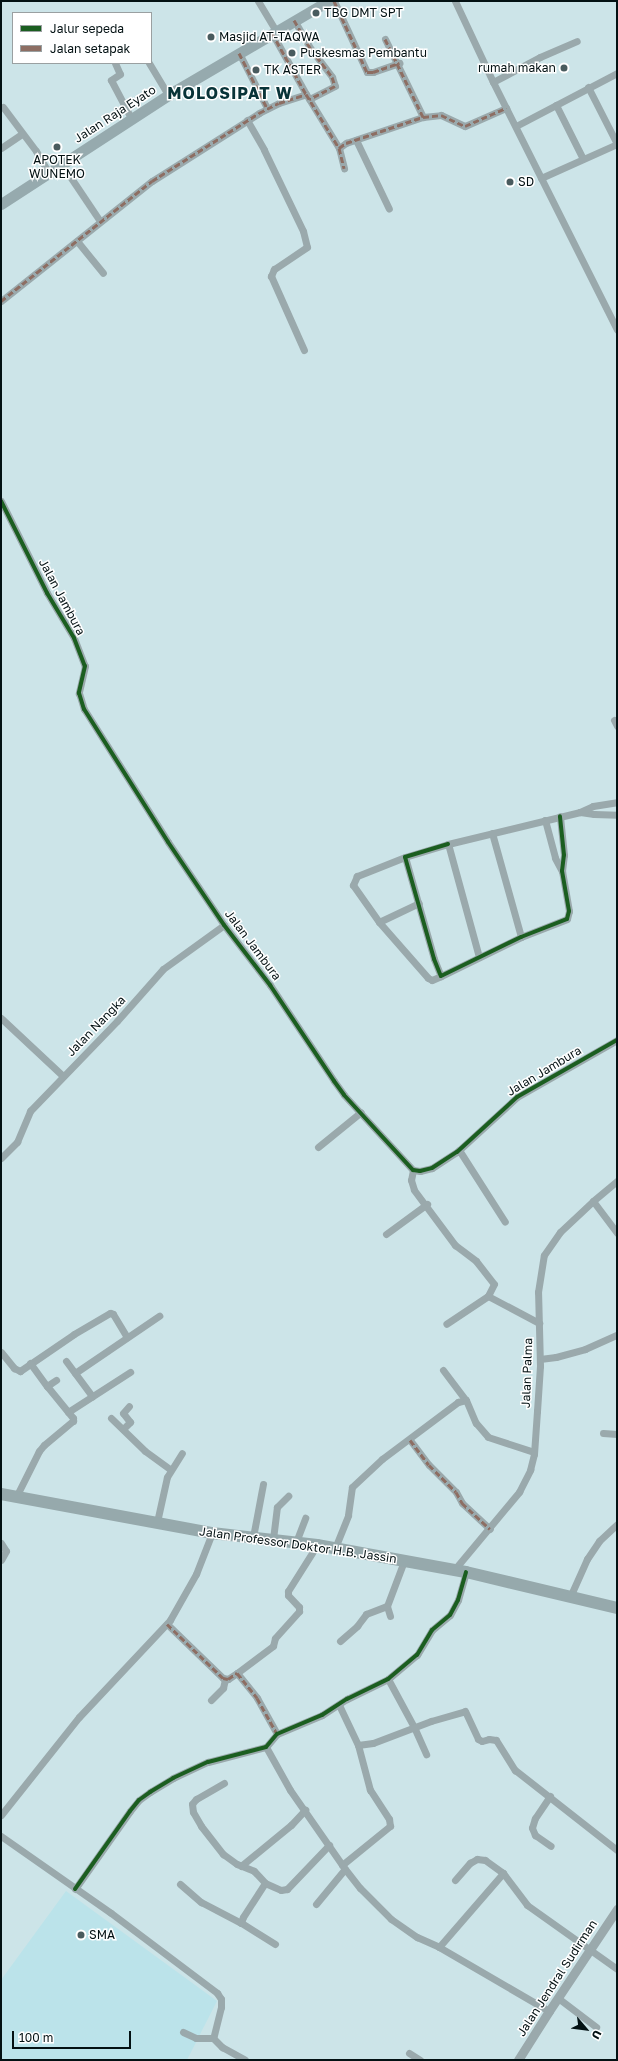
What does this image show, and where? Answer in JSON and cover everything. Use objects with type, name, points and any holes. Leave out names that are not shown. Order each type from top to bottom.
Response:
[{"type":"highway","name":"Jalan Professor Doktor H.B. Jassin","points":[[2,1496],[17,1495],[212,1533],[296,1542],[404,1560],[466,1572],[617,1608]]},
{"type":"main road","name":"Jalan Raja Eyato","points":[[1,204],[61,163],[168,95],[328,1]]},
{"type":"street","points":[[258,1],[307,97],[340,148],[344,168]]},
{"type":"street","points":[[334,1],[367,72],[374,72],[399,64]]},
{"type":"street","points":[[455,1],[540,178],[617,330]]},
{"type":"street","points":[[1,301],[152,180],[267,108],[307,97],[335,86],[332,78],[311,49],[294,20]]},
{"type":"street","points":[[385,38],[399,64],[423,117]]},
{"type":"street","points":[[493,82],[540,57],[577,41]]},
{"type":"street","points":[[239,53],[267,108]]},
{"type":"street","points":[[115,64],[120,74],[111,80],[131,118]]},
{"type":"street","points":[[151,64],[168,95]]},
{"type":"street","points":[[516,126],[617,73]]},
{"type":"street","points":[[540,178],[617,144],[588,87]]},
{"type":"street","points":[[556,105],[583,159]]},
{"type":"street","points":[[3,107],[48,172]]},
{"type":"street","points":[[340,148],[356,140],[423,117],[441,114],[465,126],[506,108]]},
{"type":"street","points":[[247,120],[264,150],[303,231],[307,246],[274,269],[271,276],[304,350]]},
{"type":"street","points":[[1,148],[22,134]]},
{"type":"street","points":[[356,140],[389,209]]},
{"type":"street","points":[[61,163],[100,221]]},
{"type":"street","points":[[77,241],[103,273]]},
{"type":"street","name":"Jalan Jambura","points":[[1,501],[52,601],[74,638],[86,666],[79,694],[84,709],[168,842],[224,925],[270,985],[341,1090],[413,1170],[420,1171],[432,1168],[459,1150],[517,1097],[617,1040]]},
{"type":"street","points":[[560,816],[564,855],[562,871],[569,912],[567,918],[479,956],[432,980],[428,978],[379,922],[354,888],[353,882],[357,876],[405,857],[448,844],[560,816],[580,812],[594,806],[617,802]]},
{"type":"street","points":[[580,812],[617,815]]},
{"type":"street","points":[[545,820],[555,858],[562,871]]},
{"type":"street","points":[[549,834],[561,831]]},
{"type":"street","points":[[492,833],[522,937]]},
{"type":"street","points":[[448,844],[479,956]]},
{"type":"street","points":[[405,857],[434,959],[441,976]]},
{"type":"street","points":[[379,922],[419,903]]},
{"type":"street","name":"Jalan Nangka","points":[[1,1158],[17,1142],[30,1111],[138,998],[163,969],[224,925]]},
{"type":"street","points":[[1,1018],[63,1076]]},
{"type":"street","points":[[318,1147],[361,1112]]},
{"type":"street","points":[[459,1150],[505,1222]]},
{"type":"street","points":[[413,1170],[411,1180],[412,1186],[427,1204],[455,1245],[476,1261],[492,1280],[494,1286],[488,1296],[446,1324]]},
{"type":"street","name":"Jalan Palma","points":[[454,1570],[519,1492],[530,1470],[534,1452],[540,1359],[539,1286],[544,1255],[560,1232],[592,1201],[617,1181]]},
{"type":"street","points":[[592,1201],[617,1233]]},
{"type":"street","points":[[386,1234],[427,1204]]},
{"type":"street","points":[[488,1296],[539,1323]]},
{"type":"street","points":[[1,1352],[17,1370],[20,1371],[74,1334],[110,1313],[113,1314],[127,1337]]},
{"type":"street","points":[[75,1373],[159,1316]]},
{"type":"street","points":[[540,1359],[585,1349],[617,1335]]},
{"type":"street","points":[[66,1361],[92,1396]]},
{"type":"street","points":[[17,1495],[44,1444],[73,1421],[73,1418],[30,1363]]},
{"type":"street","points":[[443,1370],[466,1400],[476,1423],[488,1437],[534,1452]]},
{"type":"street","points":[[68,1412],[130,1372]]},
{"type":"street","points":[[47,1386],[56,1380]]},
{"type":"street","points":[[335,1548],[348,1515],[352,1487],[382,1459],[410,1440],[446,1410],[458,1402],[466,1400]]},
{"type":"street","points":[[123,1429],[130,1422],[123,1413],[129,1406]]},
{"type":"street","points":[[112,1418],[145,1451],[170,1469]]},
{"type":"street","points":[[603,1433],[617,1434]]},
{"type":"street","points":[[410,1440],[429,1465],[456,1492],[462,1503],[490,1528]]},
{"type":"street","points":[[157,1522],[170,1469],[182,1453]]},
{"type":"street","points":[[253,1537],[263,1484]]},
{"type":"street","points":[[273,1539],[277,1507],[288,1496]]},
{"type":"street","points":[[296,1542],[305,1518]]},
{"type":"street","points":[[570,1597],[587,1559],[599,1541],[617,1524]]},
{"type":"street","points":[[1,1815],[80,1717],[167,1624],[196,1574],[212,1533]]},
{"type":"street","points":[[1,1543],[6,1551],[1,1560]]},
{"type":"street","points":[[225,1679],[228,1679],[237,1673],[273,1646],[275,1638],[298,1610],[298,1607],[288,1595],[288,1591],[317,1545]]},
{"type":"street","points":[[390,1616],[387,1606],[404,1560]]},
{"type":"street","points":[[75,1889],[130,1811],[139,1800],[150,1792],[172,1778],[208,1762],[266,1748],[277,1734],[322,1715],[358,1692],[388,1679],[417,1655],[432,1630],[450,1615],[458,1600],[466,1572]]},
{"type":"street","points":[[340,1642],[357,1626],[366,1614],[387,1606]]},
{"type":"street","points":[[167,1624],[225,1679]]},
{"type":"street","points":[[237,1673],[257,1698],[277,1734]]},
{"type":"street","points":[[211,1700],[223,1688],[225,1679]]},
{"type":"street","points":[[388,1679],[414,1727],[426,1754]]},
{"type":"street","points":[[316,1904],[344,1867],[390,1826],[389,1819],[370,1790],[358,1745],[339,1705]]},
{"type":"street","points":[[358,1745],[372,1743],[450,1714],[466,1711],[478,1739],[482,1741],[489,1739],[496,1740],[515,1770],[617,1850]]},
{"type":"street","points":[[266,1748],[286,1783],[344,1867],[360,1888],[391,1919],[417,1937],[439,1947],[549,2011]]},
{"type":"street","points":[[224,1783],[200,1795],[194,1801],[192,1808],[195,1818],[216,1846],[232,1861],[254,1871],[265,1883],[282,1890],[287,1889],[329,1845]]},
{"type":"street","points":[[550,1796],[535,1818],[532,1828],[535,1834],[551,1846]]},
{"type":"street","points":[[241,1866],[291,1824],[305,1810]]},
{"type":"street","points":[[1,1836],[75,1889],[112,1913],[217,1993],[221,1999],[213,2038]]},
{"type":"street","points":[[455,1880],[470,1863],[477,1859],[485,1860],[503,1872],[527,1905],[617,1969]]},
{"type":"street","points":[[439,1947],[503,1872]]},
{"type":"street","points":[[241,1923],[265,1883]]},
{"type":"street","points":[[180,1884],[201,1902],[241,1923],[276,1944]]},
{"type":"street","name":"Jalan Jendral Sudirman","points":[[518,2060],[617,1909]]},
{"type":"street","points":[[558,1998],[596,2027]]},
{"type":"street","points":[[183,2032],[196,2038],[213,2038],[222,2047],[245,2060]]},
{"type":"street","points":[[409,2054],[420,2060]]},
{"type":"shaded area","name":"SMA","points":[[66,1891],[217,2001],[187,2060],[1,2060],[1,1980]]},
{"type":"marked path","points":[[334,1],[367,72],[373,72],[399,63]]},
{"type":"marked path","points":[[294,20],[311,49],[332,77],[335,86],[309,99]]},
{"type":"marked path","points":[[272,33],[306,94],[339,148],[344,168]]},
{"type":"marked path","points":[[385,39],[423,117]]},
{"type":"marked path","points":[[239,53],[267,108]]},
{"type":"marked path","points":[[1,301],[152,181],[259,113],[279,103],[306,94]]},
{"type":"marked path","points":[[339,148],[346,143],[423,117],[441,115],[465,126],[506,108]]},
{"type":"marked path","points":[[410,1440],[429,1465],[456,1492],[462,1503],[490,1529]]},
{"type":"marked path","points":[[167,1624],[223,1678],[228,1679],[237,1673],[257,1698],[277,1734]]},
{"type":"cycle path","points":[[1,501],[47,593],[74,638],[85,666],[79,693],[84,709],[168,842],[224,925],[270,985],[334,1081],[344,1095],[413,1170],[420,1171],[432,1168],[457,1152],[517,1097],[617,1040]]},
{"type":"cycle path","points":[[448,844],[405,857],[434,959],[441,976],[521,937],[567,919],[569,911],[562,871],[564,855],[560,816]]},
{"type":"cycle path","points":[[75,1889],[130,1811],[139,1800],[150,1792],[173,1778],[208,1762],[266,1747],[277,1734],[322,1715],[347,1699],[388,1679],[417,1655],[432,1630],[450,1615],[458,1600],[466,1572]]},
{"type":"place","name":"TBG DMT SPT","points":[[316,13]]},
{"type":"place","name":"Masjid AT-TAQWA","points":[[211,37]]},
{"type":"place","name":"Puskesmas Pembantu","points":[[292,53]]},
{"type":"place","name":"rumah makan","points":[[564,68]]},
{"type":"place","name":"TK ASTER","points":[[256,70]]},
{"type":"place","name":"APOTEK WUNEMO","points":[[57,147]]},
{"type":"place","name":"SD","points":[[510,182]]},
{"type":"place","name":"SMA","points":[[81,1935]]},
{"type":"district","name":"MOLOSIPAT W","points":[[230,93]]}]
